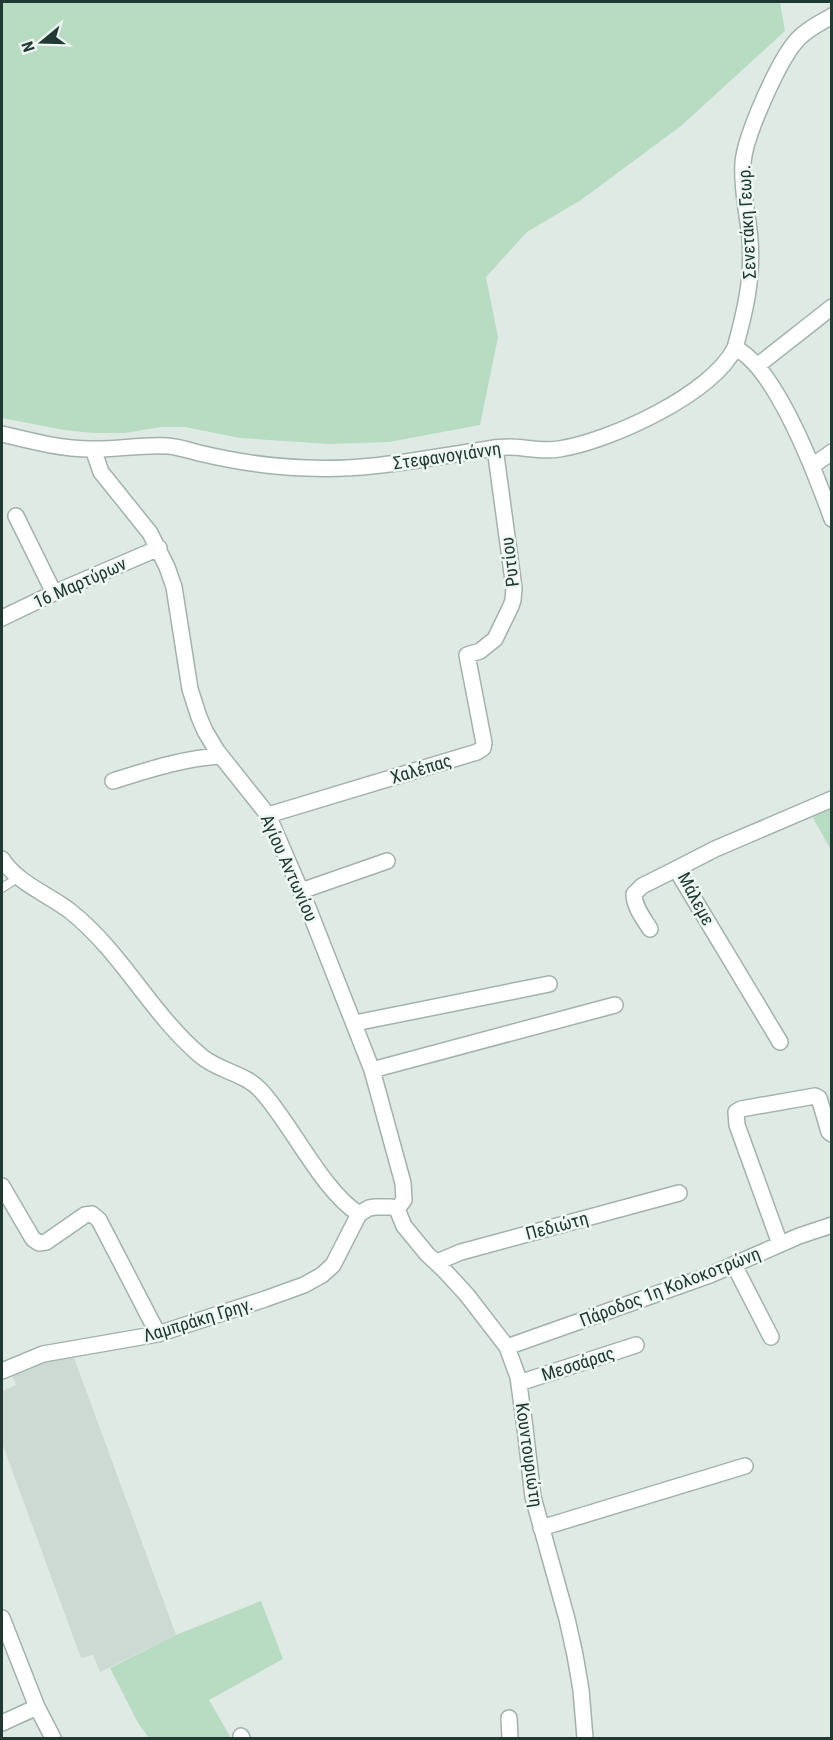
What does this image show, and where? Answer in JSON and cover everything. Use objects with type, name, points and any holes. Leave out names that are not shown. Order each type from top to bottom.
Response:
[{"type":"street","name":"Σενετάκη Γεωρ.","points":[[735,348],[750,287],[750,242],[742,184],[743,158],[747,140],[790,48],[803,34],[831,16]]},
{"type":"street","points":[[757,366],[831,307]]},
{"type":"street","points":[[735,348],[747,355],[757,366],[776,394],[812,466],[831,519]]},
{"type":"street","name":"Στεφανογιάννη","points":[[2,434],[72,448],[165,446],[259,463],[335,469],[396,464],[495,448],[556,450],[628,427],[660,412],[702,384],[725,363],[735,348]]},
{"type":"street","name":"Ρυτίου","points":[[467,655],[480,651],[495,639],[513,600],[514,588],[495,448]]},
{"type":"street","name":"Αγίου Αντωνίου","points":[[93,449],[101,472],[150,533],[159,548],[174,588],[188,677],[193,699],[205,731],[221,756],[268,816],[355,1023],[372,1070],[403,1183],[404,1200],[397,1209]]},
{"type":"street","points":[[812,466],[831,452]]},
{"type":"street","points":[[16,516],[54,593]]},
{"type":"street","name":"16 Μαρτύρων","points":[[2,618],[159,548]]},
{"type":"street","name":"Χαλέπας","points":[[268,816],[467,755],[483,748],[484,743],[467,655]]},
{"type":"street","points":[[113,781],[185,761],[221,756]]},
{"type":"street","name":"Μάλεμε","points":[[780,1042],[676,869],[733,841],[831,799]]},
{"type":"street","points":[[2,859],[6,867],[86,925],[113,953],[162,1016],[204,1058],[256,1084],[285,1121],[321,1175],[344,1202],[359,1214],[375,1207],[397,1209]]},
{"type":"street","points":[[301,891],[387,861]]},
{"type":"street","points":[[650,929],[636,905],[634,894],[642,886],[676,869]]},
{"type":"street","points":[[355,1023],[549,984]]},
{"type":"street","points":[[372,1070],[615,1005]]},
{"type":"street","points":[[780,1244],[735,1116],[741,1109],[815,1096],[819,1098],[831,1134]]},
{"type":"street","points":[[2,1186],[33,1239],[39,1243],[46,1242],[85,1215],[92,1214],[99,1220],[158,1334]]},
{"type":"street","name":"Πεδιώτη","points":[[437,1262],[461,1252],[679,1193]]},
{"type":"street","name":"Κουντουριώτη","points":[[397,1209],[404,1226],[427,1254],[467,1294],[507,1347],[519,1383],[530,1483],[575,1655],[585,1738]]},
{"type":"street","name":"Λαμπράκη Γρηγ.","points":[[2,1371],[43,1354],[158,1334],[304,1285],[333,1265],[359,1214]]},
{"type":"street","name":"Πάροδος 1η Κολοκοτρώνη","points":[[507,1347],[695,1280],[831,1225]]},
{"type":"street","points":[[734,1265],[771,1337]]},
{"type":"street","name":"Μεσσάρας","points":[[519,1383],[636,1345]]},
{"type":"street","points":[[541,1528],[745,1466]]},
{"type":"street","points":[[2,1618],[37,1707],[54,1738]]},
{"type":"street","points":[[2,1723],[37,1707]]},
{"type":"street","points":[[509,1718],[510,1738]]},
{"type":"lane","points":[[2,888],[19,877]]},
{"type":"shaded area","points":[[73,1355],[176,1635],[100,1672],[93,1655],[81,1658],[2,1443],[2,1391],[16,1385],[12,1376],[19,1368],[38,1361]]},
{"type":"green space","points":[[2,2],[780,2],[785,31],[681,126],[581,200],[527,232],[486,277],[498,337],[480,425],[389,442],[329,444],[240,438],[185,427],[161,427],[125,433],[93,433],[2,418]]},
{"type":"green space","points":[[831,809],[831,850],[812,816]]},
{"type":"green space","points":[[261,1601],[283,1659],[209,1700],[231,1738],[149,1738],[138,1723],[110,1668],[176,1635]]}]
